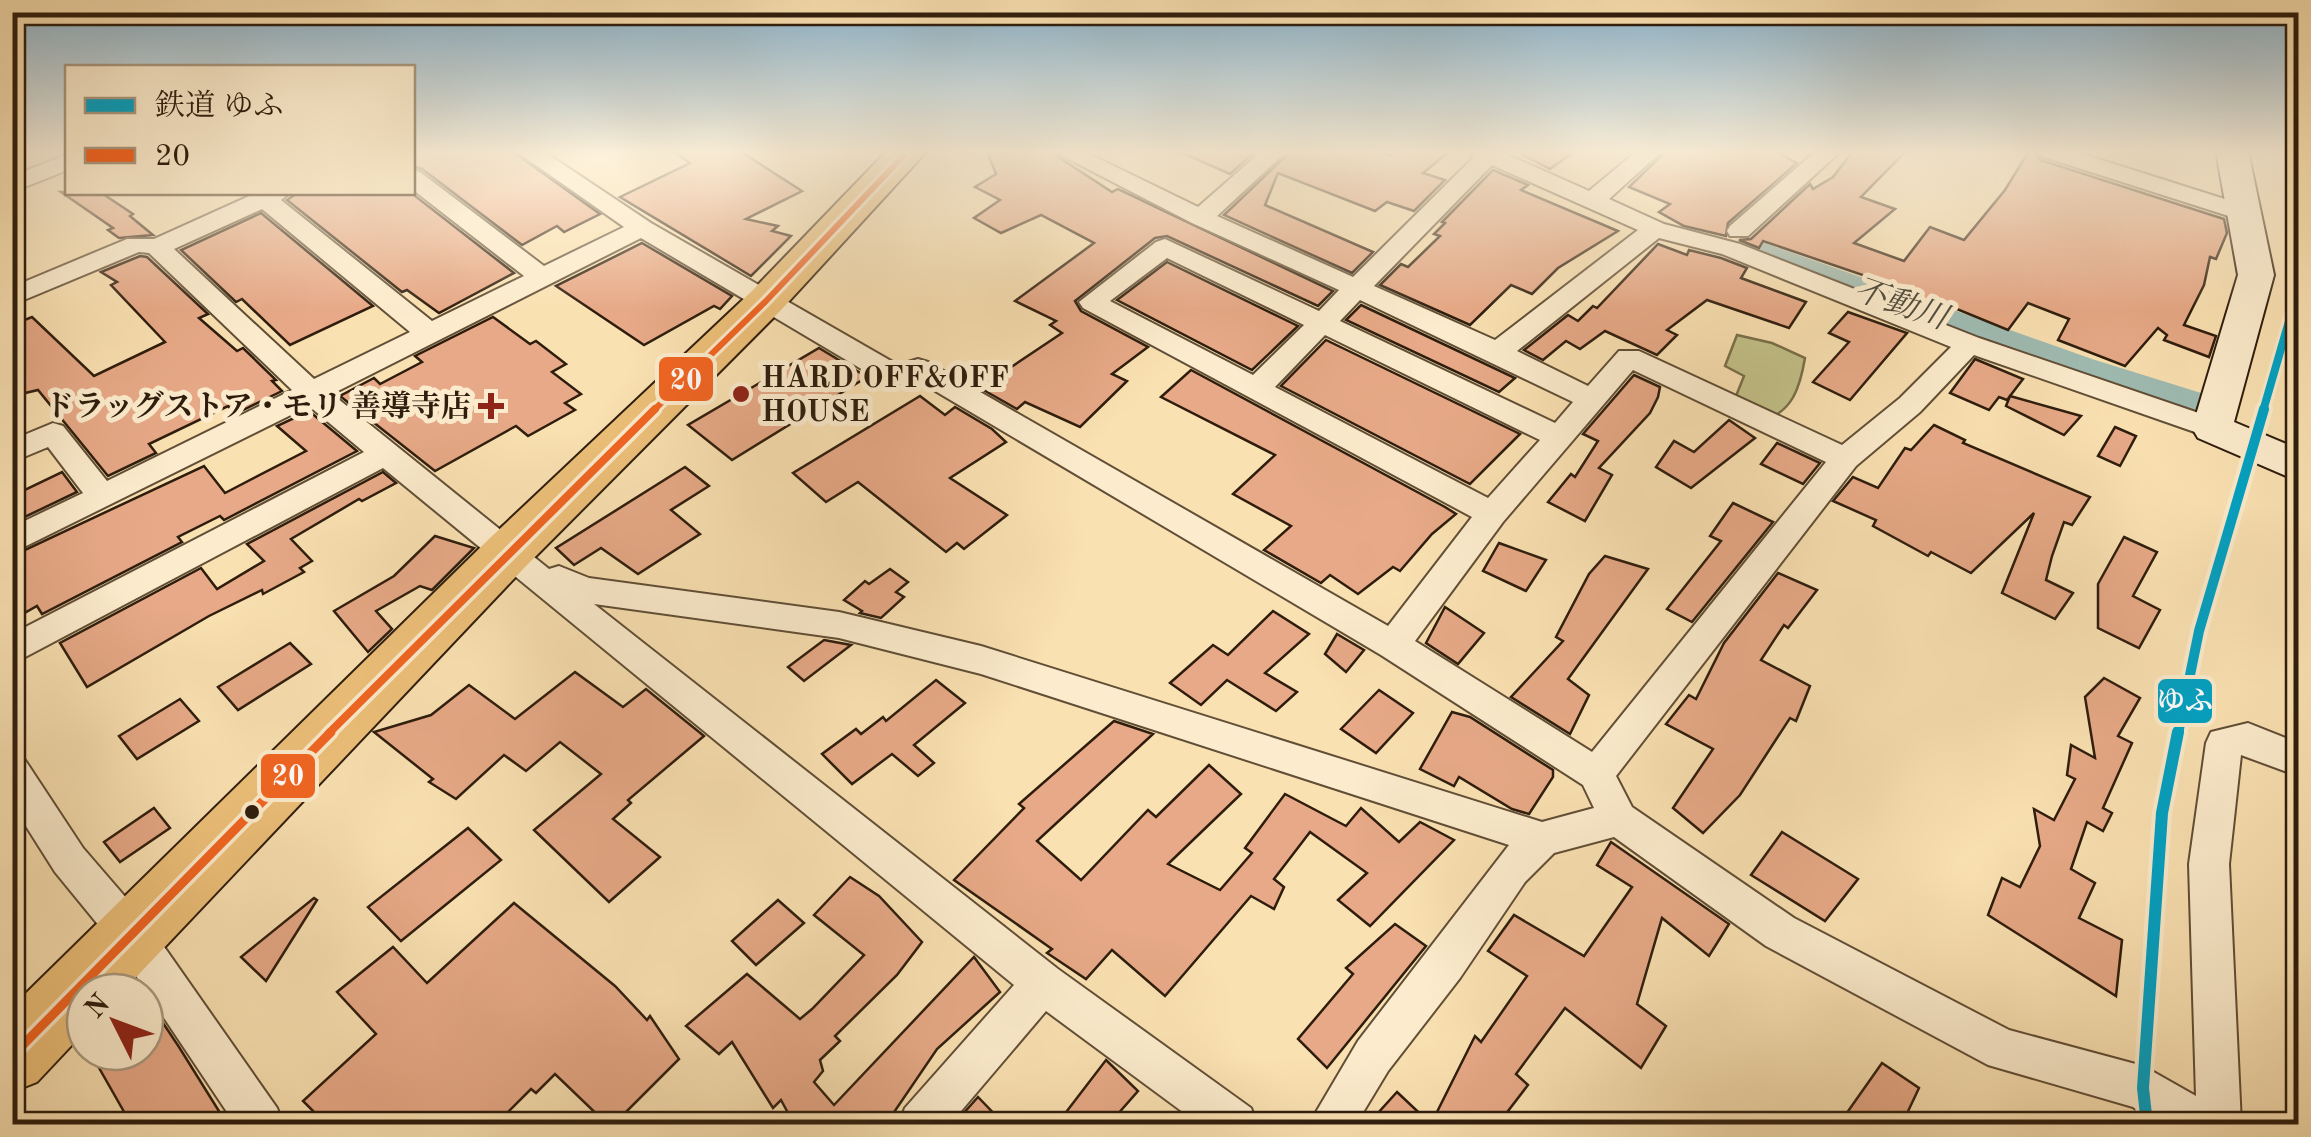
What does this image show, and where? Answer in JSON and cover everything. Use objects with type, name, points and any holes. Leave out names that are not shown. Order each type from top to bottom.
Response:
[{"type":"highway","points":[[12,1057],[507,553],[766,300],[857,204]]},
{"type":"main road","points":[[2245,204],[2256,275],[2212,428],[2298,466]]},
{"type":"street","points":[[12,297],[136,244],[157,247],[255,204]]},
{"type":"street","points":[[282,204],[430,334]]},
{"type":"street","points":[[447,204],[542,277]]},
{"type":"street","points":[[606,204],[896,376],[918,368],[1393,645],[1596,774],[1618,819],[1780,932],[2002,1050],[2142,1088],[2198,1124]]},
{"type":"street","points":[[1172,204],[1498,352],[1592,400]]},
{"type":"street","points":[[1200,218],[1216,204]]},
{"type":"street","points":[[1254,390],[1436,204]]},
{"type":"street","points":[[1596,204],[1656,228],[1730,249],[1969,344],[2212,428]]},
{"type":"street","points":[[1739,231],[1770,204]]},
{"type":"street","points":[[2210,204],[2247,214]]},
{"type":"street","points":[[12,542],[642,228]]},
{"type":"street","points":[[1498,352],[1656,228]]},
{"type":"street","points":[[157,247],[313,394],[507,553],[598,622],[1044,983],[1234,1124]]},
{"type":"street","points":[[1492,514],[1092,302],[1165,247],[1560,437]]},
{"type":"street","points":[[1596,774],[1845,460],[1910,405],[1969,344]]},
{"type":"street","points":[[1393,645],[1492,514],[1630,357],[1845,460]]},
{"type":"street","points":[[12,452],[54,433],[102,498]]},
{"type":"street","points":[[12,650],[386,454]]},
{"type":"street","points":[[507,553],[583,590],[839,625],[981,660],[1542,839]]},
{"type":"street","points":[[2220,1124],[2209,864],[2224,742],[2248,738],[2298,760]]},
{"type":"street","points":[[12,772],[69,860],[132,935],[261,1124]]},
{"type":"street","points":[[1331,1124],[1372,1056],[1445,964],[1511,869],[1542,839],[1618,819]]},
{"type":"street","points":[[921,1124],[1044,983]]},
{"type":"shaded area","points":[[1737,335],[1772,343],[1805,358],[1801,379],[1788,405],[1762,421],[1732,406],[1744,376],[1725,366]]},
{"type":"building","points":[[78,204],[118,204],[153,235],[119,238],[108,230],[113,228]]},
{"type":"building","points":[[292,204],[425,204],[514,273],[439,313],[407,290],[402,292]]},
{"type":"building","points":[[468,204],[586,204],[600,214],[564,232],[557,226],[522,245]]},
{"type":"building","points":[[632,204],[776,204],[746,219],[778,226],[772,231],[791,236],[751,276]]},
{"type":"building","points":[[994,204],[1150,204],[1333,291],[1318,306],[1167,236],[1155,238],[1075,301],[1081,311],[1148,347],[1112,374],[1127,381],[1080,427],[1025,402],[1017,409],[980,388],[1062,333],[1050,325],[1056,321],[1015,301],[1094,243],[1041,215],[1001,233],[974,218]]},
{"type":"building","points":[[1235,204],[1265,204],[1373,252],[1352,273],[1224,215]]},
{"type":"building","points":[[1357,204],[1384,204],[1375,211]]},
{"type":"building","points":[[1393,204],[1421,204],[1414,211]]},
{"type":"building","points":[[1460,204],[1554,204],[1618,231],[1558,268],[1532,294],[1511,285],[1470,325],[1380,285],[1401,264],[1408,267],[1440,236],[1434,234],[1445,223],[1442,222]]},
{"type":"building","points":[[1670,204],[1750,204],[1728,223],[1726,236],[1684,226],[1659,212]]},
{"type":"building","points":[[1788,204],[1881,204],[1895,209],[1854,243],[1904,261],[1930,227],[1964,240],[1993,204],[2177,204],[2224,219],[2227,233],[2216,259],[2210,257],[2204,285],[2184,325],[2216,336],[2209,357],[2164,340],[2167,335],[2158,328],[2125,366],[2058,340],[2069,319],[2028,303],[2008,330],[1935,300],[1925,313],[1888,298],[1898,287],[1763,241],[1759,248],[1739,240],[1751,239]]},
{"type":"building","points":[[261,213],[373,306],[290,345],[242,299],[236,302],[181,250]]},
{"type":"building","points":[[642,243],[732,296],[720,309],[714,306],[644,345],[556,286]]},
{"type":"building","points":[[1658,244],[1687,255],[1689,250],[1747,268],[1741,278],[1806,302],[1789,328],[1707,300],[1667,330],[1677,335],[1657,355],[1605,331],[1580,349],[1566,341],[1543,360],[1524,350],[1568,315],[1578,321],[1593,306],[1597,308]]},
{"type":"building","points":[[140,256],[147,257],[208,314],[199,318],[237,351],[243,348],[282,391],[235,414],[228,406],[149,444],[156,453],[108,476],[38,390],[25,393],[12,379],[12,325],[32,317],[94,376],[165,342],[111,285],[117,282],[101,272]]},
{"type":"building","points":[[1167,262],[1298,326],[1252,370],[1117,300]]},
{"type":"building","points":[[1361,305],[1515,378],[1499,392],[1346,320]]},
{"type":"building","points":[[1848,312],[1907,333],[1850,400],[1813,382],[1849,342],[1829,333]]},
{"type":"building","name":"ドラッグストア・モリ 善導寺店","points":[[493,317],[530,344],[536,341],[566,364],[552,372],[581,394],[565,403],[575,410],[528,436],[516,426],[435,471],[340,396],[374,378],[380,384],[422,362],[415,356]]},
{"type":"building","points":[[1326,340],[1520,434],[1470,484],[1281,386]]},
{"type":"building","points":[[819,348],[867,377],[732,460],[688,425]]},
{"type":"building","points":[[1975,359],[2023,379],[2007,400],[1999,397],[1989,410],[1950,393]]},
{"type":"building","points":[[1191,370],[1456,514],[1432,534],[1400,571],[1393,567],[1358,594],[1330,575],[1321,583],[1264,550],[1291,526],[1233,494],[1275,455],[1161,397]]},
{"type":"building","points":[[1634,375],[1660,387],[1658,397],[1650,413],[1599,468],[1612,475],[1585,521],[1548,502],[1571,474],[1575,477],[1598,441],[1583,434]]},
{"type":"building","points":[[920,396],[945,415],[955,407],[1006,442],[950,478],[1007,515],[964,549],[957,543],[946,552],[858,482],[826,502],[793,473]]},
{"type":"building","points":[[2010,396],[2081,416],[2064,435],[2006,406]]},
{"type":"building","points":[[309,411],[357,451],[224,520],[220,516],[178,537],[182,542],[42,614],[37,606],[12,620],[12,556],[204,466],[225,493],[306,451],[277,426]]},
{"type":"building","points":[[1729,420],[1755,438],[1691,488],[1656,467],[1674,441],[1694,452]]},
{"type":"building","points":[[1934,425],[1965,440],[1963,443],[2090,497],[2072,525],[2064,522],[2052,556],[2046,580],[2073,593],[2055,619],[2002,593],[2034,513],[1971,573],[1931,552],[1928,556],[1873,526],[1876,520],[1833,501],[1853,477],[1878,488],[1905,448],[1911,450]]},
{"type":"building","points":[[2115,427],[2136,436],[2120,466],[2098,456]]},
{"type":"building","points":[[1777,443],[1820,463],[1803,484],[1761,464]]},
{"type":"building","points":[[685,467],[709,486],[671,510],[700,534],[638,574],[601,548],[574,565],[556,548]]},
{"type":"building","points":[[62,472],[77,492],[12,523],[12,496]]},
{"type":"building","points":[[383,472],[396,483],[362,501],[359,499],[291,539],[312,561],[300,568],[304,572],[209,616],[87,687],[60,643],[201,568],[217,589],[264,561],[247,544]]},
{"type":"building","points":[[1733,503],[1773,522],[1692,622],[1667,609],[1721,541],[1710,536]]},
{"type":"building","points":[[435,536],[474,548],[432,590],[420,586],[376,611],[392,629],[368,652],[334,611],[394,576]]},
{"type":"building","points":[[2124,537],[2157,552],[2133,596],[2160,610],[2139,648],[2098,628],[2098,584]]},
{"type":"building","points":[[1499,543],[1546,560],[1526,591],[1483,571]]},
{"type":"building","points":[[1605,556],[1648,569],[1568,679],[1589,695],[1570,734],[1511,697],[1563,641],[1556,637],[1589,574]]},
{"type":"building","points":[[890,569],[908,582],[896,592],[904,597],[881,618],[860,613],[844,600],[865,581],[869,584]]},
{"type":"building","points":[[1778,573],[1817,590],[1788,628],[1784,625],[1761,660],[1810,686],[1796,721],[1790,718],[1740,795],[1703,833],[1673,808],[1713,749],[1666,724],[1689,695],[1696,699],[1724,643]]},
{"type":"building","points":[[1445,607],[1484,633],[1458,664],[1426,643]]},
{"type":"building","points":[[1273,611],[1309,634],[1265,673],[1297,692],[1276,711],[1227,680],[1201,705],[1170,683],[1213,645],[1228,655]]},
{"type":"building","points":[[1337,634],[1364,650],[1346,672],[1325,654]]},
{"type":"building","points":[[824,640],[851,645],[804,681],[788,667]]},
{"type":"building","points":[[290,643],[311,664],[238,710],[218,687]]},
{"type":"building","points":[[575,672],[623,707],[646,689],[704,736],[628,800],[631,803],[613,819],[660,857],[609,902],[534,830],[601,774],[560,742],[526,771],[504,755],[456,799],[429,782],[433,779],[374,732],[431,715],[469,685],[515,719]]},
{"type":"building","points":[[2104,678],[2140,698],[2118,736],[2132,743],[2103,808],[2112,813],[2103,831],[2087,822],[2071,869],[2095,883],[2079,918],[2122,940],[2116,996],[1988,915],[2002,878],[2020,887],[2040,846],[2034,809],[2054,820],[2075,779],[2067,775],[2071,745],[2095,758],[2085,697]]},
{"type":"building","points":[[936,680],[965,703],[914,745],[934,763],[918,776],[892,754],[852,784],[822,754],[856,729],[861,734],[883,717],[886,721]]},
{"type":"building","points":[[1379,690],[1413,713],[1376,753],[1341,729]]},
{"type":"building","points":[[180,699],[199,721],[137,759],[119,736]]},
{"type":"building","points":[[1452,712],[1470,717],[1553,770],[1553,777],[1529,814],[1512,809],[1459,777],[1454,786],[1420,769]]},
{"type":"building","points":[[1114,721],[1153,734],[1037,841],[1081,880],[1148,810],[1156,817],[1209,765],[1241,794],[1168,864],[1220,890],[1252,853],[1245,848],[1285,794],[1346,826],[1361,808],[1399,842],[1420,822],[1454,840],[1370,926],[1338,900],[1367,873],[1310,832],[1274,879],[1284,887],[1274,909],[1251,896],[1165,996],[1112,950],[1086,979],[1047,953],[1052,949],[954,880],[1024,808],[1019,804]]},
{"type":"building","points":[[154,808],[170,828],[120,862],[104,842]]},
{"type":"building","points":[[468,828],[501,860],[401,941],[368,907]]},
{"type":"building","points":[[1782,832],[1858,879],[1825,921],[1751,875]]},
{"type":"building","points":[[1611,842],[1729,924],[1709,956],[1662,918],[1637,1004],[1666,1026],[1641,1068],[1565,1008],[1516,1074],[1528,1085],[1498,1124],[1431,1124],[1475,1036],[1481,1042],[1527,976],[1488,951],[1514,915],[1584,956],[1632,887],[1597,865]]},
{"type":"building","points":[[850,877],[879,896],[922,942],[897,975],[835,1036],[840,1041],[820,1060],[823,1071],[814,1082],[834,1105],[974,957],[1000,992],[937,1049],[886,1124],[794,1124],[781,1100],[773,1108],[732,1042],[719,1054],[686,1026],[747,974],[800,1019],[812,1009],[864,955],[814,915]]},
{"type":"building","points":[[314,898],[317,900],[266,981],[241,957]]},
{"type":"building","points":[[778,900],[804,923],[756,965],[732,941]]},
{"type":"building","points":[[514,903],[615,986],[647,1020],[650,1016],[679,1059],[614,1124],[607,1124],[555,1074],[536,1093],[531,1089],[496,1124],[326,1124],[303,1101],[376,1034],[337,992],[393,947],[427,983]]},
{"type":"building","points":[[1395,924],[1426,946],[1327,1068],[1298,1039],[1353,974],[1346,968]]},
{"type":"building","points":[[165,1026],[227,1124],[131,1124],[101,1072],[165,1072]]},
{"type":"building","points":[[1106,1060],[1138,1091],[1109,1124],[1057,1124]]},
{"type":"building","points":[[1882,1063],[1919,1088],[1902,1124],[1839,1124]]},
{"type":"building","points":[[1397,1092],[1431,1124],[1368,1124]]},
{"type":"building","points":[[978,1097],[1004,1124],[954,1124]]},
{"type":"waterway","name":"不動川","points":[[1759,252],[2078,368],[2199,407]]},
{"type":"rail line","name":"ゆふ","points":[[2147,1124],[2143,1088],[2162,813],[2199,631],[2298,290]]},
{"type":"transit line","name":"20","points":[[12,1056],[507,553],[766,301],[858,204]]},
{"type":"place","name":"HARD OFF&OFF HOUSE","points":[[741,394]]},
{"type":"place","name":"ドラッグストア・モリ 善導寺店","points":[[491,406]]}]
